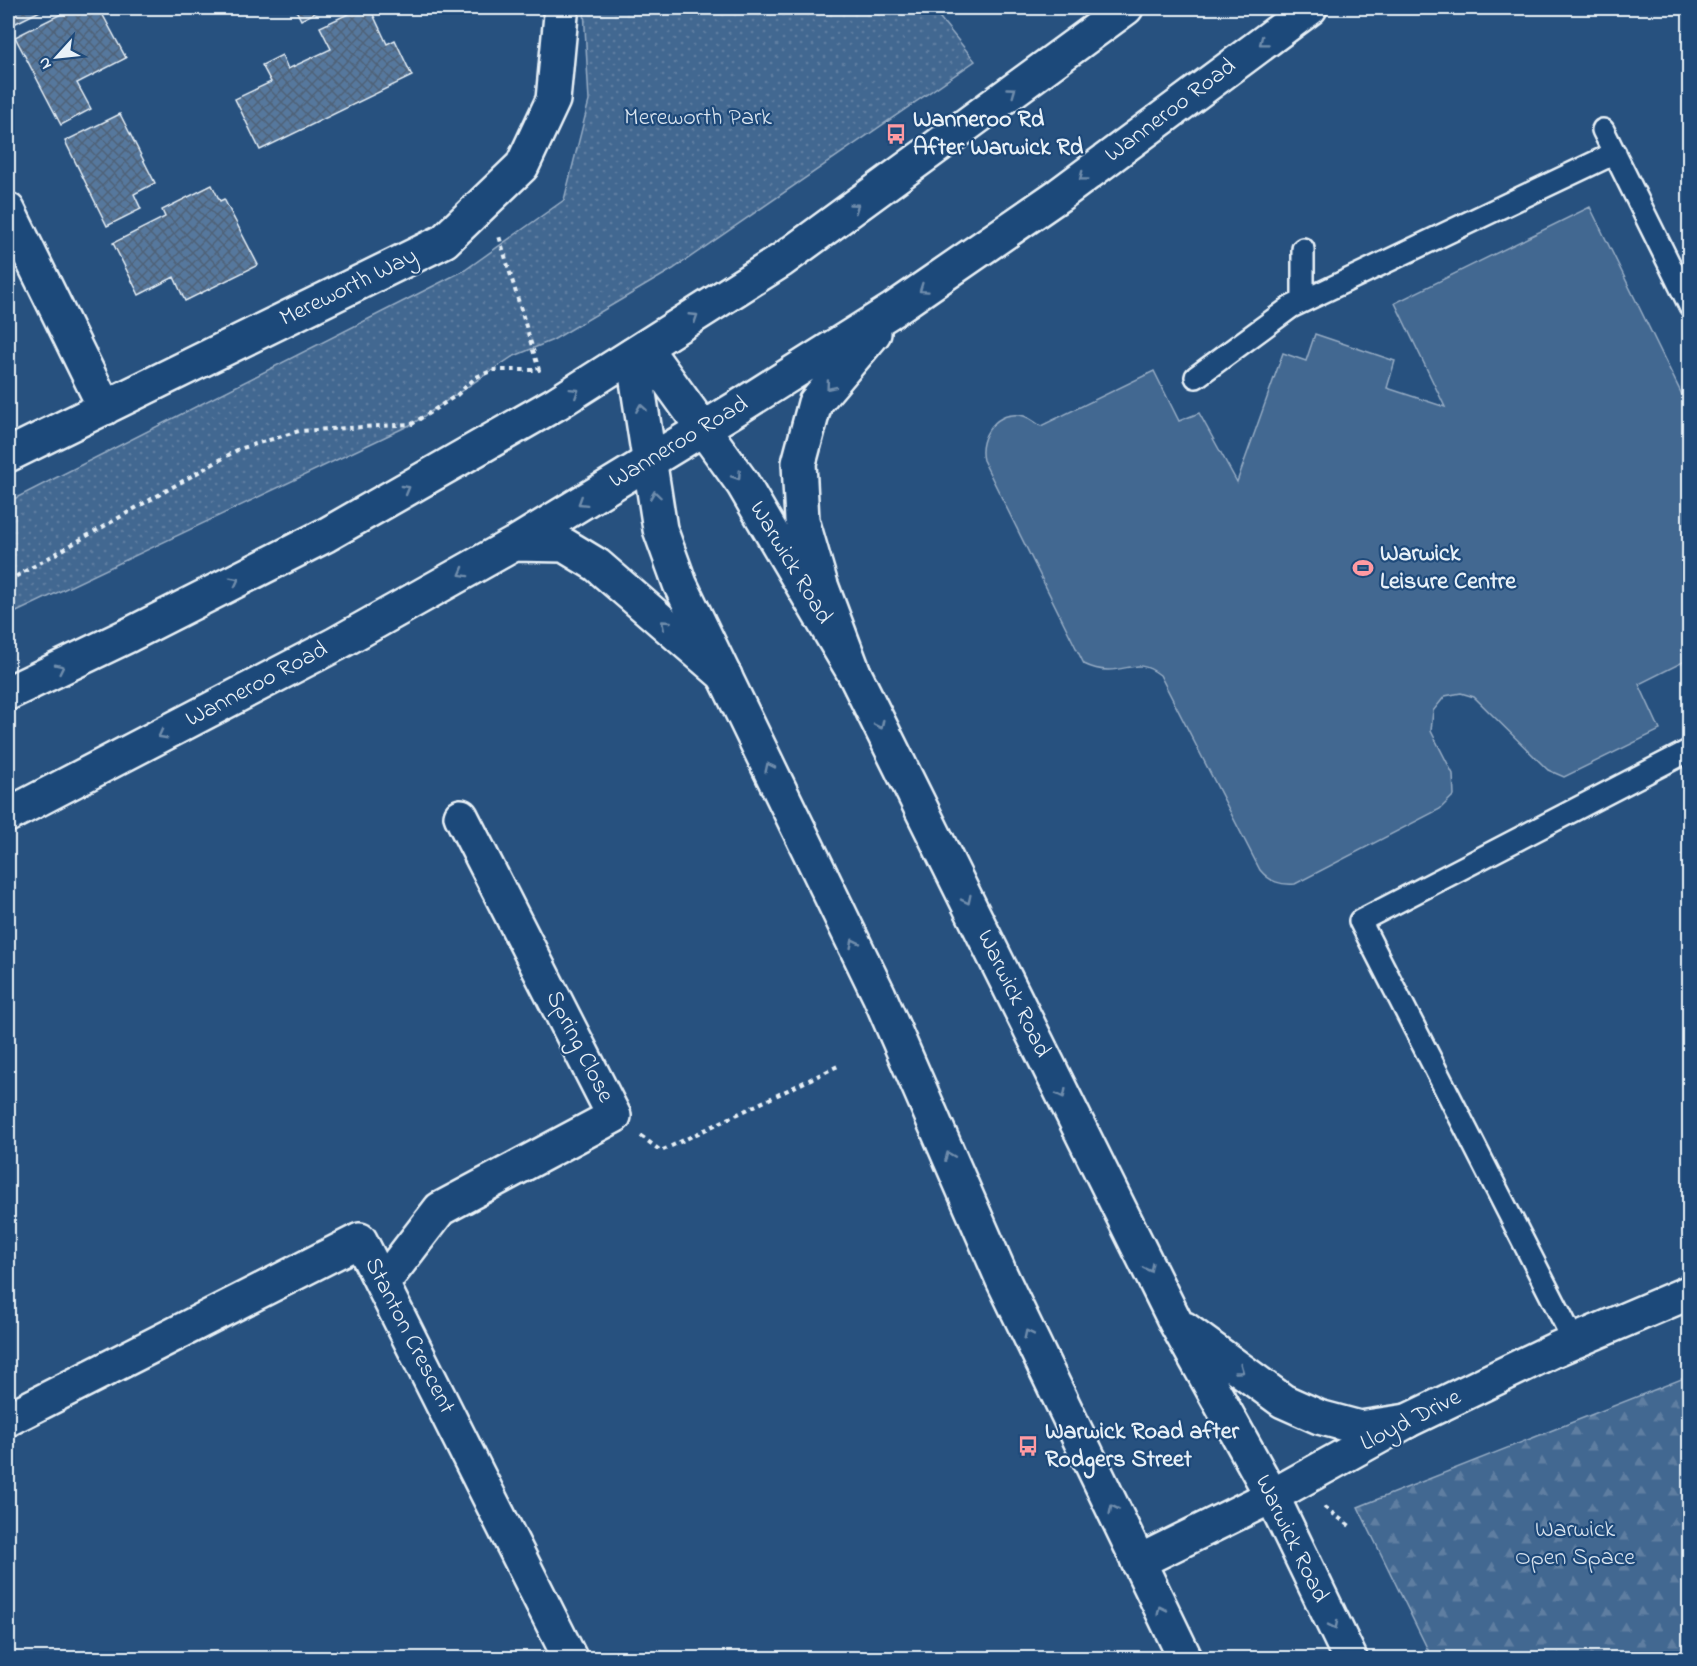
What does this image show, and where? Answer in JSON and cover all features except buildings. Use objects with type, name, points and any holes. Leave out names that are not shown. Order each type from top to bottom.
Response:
[{"type":"main road","name":"Mereworth Way","points":[[8,455],[444,241],[522,166],[553,100],[561,15],[559,8]]},
{"type":"main road","points":[[8,693],[129,635],[326,535],[557,403],[782,260],[1126,8]]},
{"type":"main road","name":"Wanneroo Road","points":[[8,815],[336,644],[514,544],[650,461],[894,309],[1059,195],[1310,8]]},
{"type":"main road","points":[[8,210],[105,408]]},
{"type":"main road","points":[[854,673],[821,585],[802,520],[799,463],[815,403],[894,309]]},
{"type":"main road","points":[[639,352],[650,461],[660,529],[680,584],[879,995],[1002,1278],[1185,1659]]},
{"type":"main road","name":"Warwick Road","points":[[639,352],[703,428],[743,484],[854,673],[1176,1323],[1272,1496],[1350,1659]]},
{"type":"main road","points":[[514,544],[564,545],[589,560],[725,676]]},
{"type":"main road","name":"Spring Close","points":[[383,1283],[440,1209],[614,1116],[461,816]]},
{"type":"main road","name":"Stanton Crescent","points":[[8,1419],[360,1240],[570,1659]]},
{"type":"main road","name":"Lloyd Drive","points":[[1138,1562],[1272,1496],[1407,1421],[1689,1292]]},
{"type":"main road","points":[[1176,1323],[1283,1401],[1319,1417],[1360,1428],[1407,1421]]},
{"type":"lane","points":[[1603,130],[1689,306]]},
{"type":"lane","points":[[1196,377],[1291,307],[1615,153]]},
{"type":"lane","points":[[1303,249],[1303,301]]},
{"type":"lane","points":[[1575,1343],[1360,921],[1689,750]]},
{"type":"path","points":[[8,581],[239,449],[298,431],[412,424],[457,395],[476,378],[494,370],[539,370],[496,228]]},
{"type":"path","points":[[614,1116],[661,1150],[840,1065]]},
{"type":"green space","name":"Mereworth Park","points":[[584,8],[932,8],[975,61],[673,269],[553,340],[512,357],[412,424],[8,616],[8,502],[465,270],[564,200],[589,101]]},
{"type":"green space","name":"Warwick Leisure Centre","points":[[1590,207],[1689,409],[1689,659],[1639,684],[1660,730],[1564,777],[1548,770],[1474,697],[1461,693],[1445,696],[1433,711],[1431,731],[1453,774],[1454,795],[1440,809],[1295,884],[1272,880],[1260,870],[1160,675],[1140,666],[1105,670],[1084,664],[983,460],[983,442],[986,434],[998,420],[1006,416],[1026,417],[1041,426],[1154,371],[1179,421],[1199,413],[1237,482],[1283,353],[1306,361],[1315,334],[1395,361],[1387,388],[1445,407],[1395,303]]},
{"type":"green space","name":"Warwick Open Space","points":[[1689,1376],[1689,1658],[1432,1658],[1358,1507]]},
{"type":"place","name":"Wanneroo Rd After Warwick Rd","points":[[896,134]]},
{"type":"place","name":"Warwick Leisure Centre","points":[[1363,568]]},
{"type":"place","name":"Warwick Road after Rodgers Street","points":[[1028,1446]]}]
